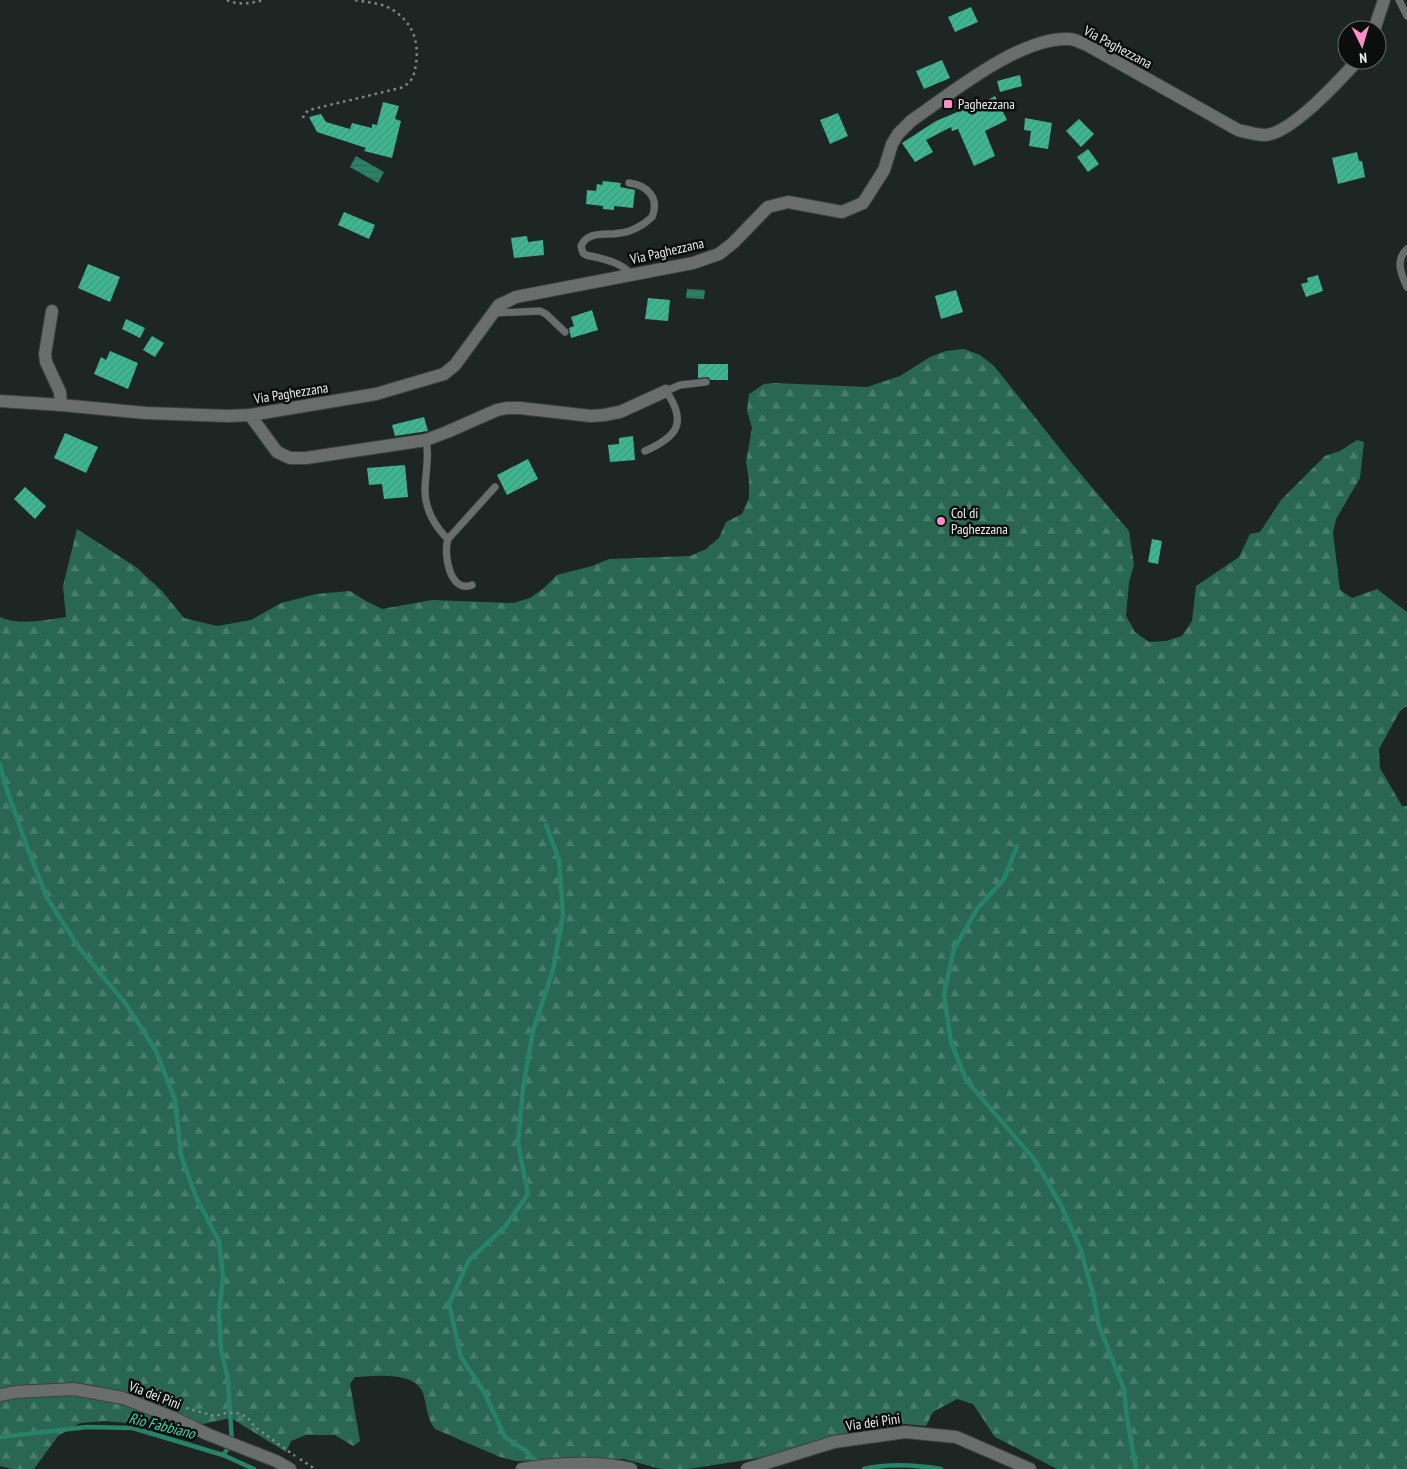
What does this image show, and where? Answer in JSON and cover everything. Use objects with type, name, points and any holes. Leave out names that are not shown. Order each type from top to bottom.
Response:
[{"type":"street","points":[[1377,20],[1384,0]]},
{"type":"street","name":"Via Paghezzana","points":[[0,402],[61,405],[146,413],[250,415],[376,394],[444,374],[455,365],[499,305],[516,298],[693,263],[720,254],[768,207],[788,202],[842,212],[863,202],[884,170],[892,144],[898,134],[911,121],[1003,59],[1027,47],[1053,40],[1071,39],[1087,45],[1238,130],[1265,135],[1282,131],[1324,96],[1349,70]]},
{"type":"street","points":[[52,311],[45,354],[46,362],[60,392],[61,405]]},
{"type":"street","points":[[250,415],[277,452],[290,458],[306,458],[426,440],[496,410],[520,408],[604,416],[620,412],[666,391]]},
{"type":"street","name":"Via dei Pini","points":[[0,1395],[16,1392],[74,1389],[123,1398],[276,1461],[290,1469]]},
{"type":"street","name":"Via dei Pini","points":[[747,1469],[834,1442],[905,1432],[956,1437],[1030,1469]]},
{"type":"street","points":[[522,1469],[574,1464],[621,1466],[631,1469]]},
{"type":"lane","points":[[1399,0],[1407,16]]},
{"type":"lane","points":[[629,182],[646,188],[650,193],[654,207],[652,217],[637,227],[622,233],[597,234],[586,239],[581,246],[583,253],[586,255],[616,263],[632,275]]},
{"type":"lane","points":[[1407,249],[1402,253],[1400,264],[1400,273],[1407,287]]},
{"type":"lane","points":[[493,313],[540,311],[546,314],[565,332]]},
{"type":"lane","points":[[645,451],[668,440],[678,426],[675,410],[666,391],[680,386],[706,382]]},
{"type":"lane","points":[[426,440],[429,452],[425,494],[437,529],[448,539]]},
{"type":"lane","points":[[472,585],[469,587],[459,584],[449,571],[446,552],[448,539],[495,487]]},
{"type":"path","points":[[227,0],[241,4],[264,0]]},
{"type":"path","points":[[303,118],[308,110],[400,88],[412,81],[417,46],[412,30],[403,18],[391,9],[354,0]]},
{"type":"path","points":[[177,1406],[215,1416],[237,1413],[247,1417],[255,1426],[315,1469]]},
{"type":"green space","points":[[964,349],[980,355],[994,366],[1073,465],[1129,531],[1134,565],[1129,582],[1126,616],[1135,632],[1149,642],[1166,641],[1182,636],[1192,621],[1196,586],[1239,557],[1250,534],[1260,532],[1281,500],[1325,456],[1340,451],[1357,440],[1364,442],[1360,478],[1336,519],[1333,533],[1340,590],[1352,598],[1377,589],[1407,612],[1407,706],[1400,711],[1379,749],[1380,768],[1402,806],[1407,806],[1407,1469],[1057,1469],[995,1437],[973,1404],[957,1399],[933,1412],[926,1426],[905,1424],[854,1431],[759,1458],[688,1469],[661,1469],[624,1459],[516,1461],[500,1457],[435,1429],[429,1417],[420,1388],[405,1378],[395,1376],[355,1377],[350,1384],[360,1441],[353,1446],[335,1435],[306,1435],[291,1441],[286,1452],[231,1418],[184,1428],[105,1421],[80,1423],[58,1436],[34,1469],[12,1469],[0,1466],[0,617],[7,620],[24,622],[66,617],[63,586],[77,529],[136,567],[162,591],[184,618],[217,626],[251,620],[281,603],[316,594],[350,591],[382,609],[432,600],[513,603],[530,598],[557,575],[592,566],[609,559],[690,556],[706,549],[719,538],[726,522],[742,514],[749,498],[746,462],[752,428],[747,411],[749,394],[764,384],[775,383],[867,387],[900,376],[930,357],[946,351]]},
{"type":"shaded area","points":[[356,156],[384,172],[378,183],[350,167]]},
{"type":"shaded area","points":[[687,289],[705,290],[704,299],[686,298]]},
{"type":"building","points":[[971,7],[978,22],[955,32],[948,17]]},
{"type":"building","points":[[942,60],[950,78],[924,89],[916,71]]},
{"type":"building","points":[[1020,75],[1022,86],[1000,92],[997,81]]},
{"type":"building","points":[[995,96],[1007,120],[985,131],[995,156],[974,166],[958,129],[952,131],[951,127],[926,140],[933,152],[915,162],[902,143],[936,121],[974,105],[975,107]]},
{"type":"building","points":[[383,102],[399,106],[395,119],[401,121],[392,158],[364,151],[366,148],[317,132],[309,117],[321,114],[326,122],[350,129],[352,123],[372,128],[372,124],[377,125]]},
{"type":"building","points":[[838,113],[848,136],[830,144],[820,120]]},
{"type":"building","points":[[1025,118],[1052,123],[1048,149],[1029,146],[1031,131],[1024,130]]},
{"type":"building","points":[[1079,119],[1094,134],[1081,147],[1066,131]]},
{"type":"building","points":[[1088,149],[1099,164],[1088,172],[1077,157]]},
{"type":"building","points":[[1357,152],[1359,161],[1362,161],[1365,177],[1338,184],[1332,158]]},
{"type":"building","points":[[603,181],[621,183],[620,187],[635,190],[633,208],[614,206],[614,210],[603,209],[603,206],[586,204],[587,190],[596,191],[597,184],[602,185]]},
{"type":"building","points":[[344,212],[375,225],[369,239],[338,225]]},
{"type":"building","points":[[527,236],[528,242],[543,240],[544,255],[514,258],[511,238]]},
{"type":"building","points":[[88,264],[120,277],[110,302],[78,288]]},
{"type":"building","points":[[1318,275],[1323,291],[1306,297],[1301,284],[1308,282],[1307,278]]},
{"type":"building","points":[[956,290],[963,312],[941,319],[935,296]]},
{"type":"building","points":[[648,298],[670,300],[668,321],[645,319]]},
{"type":"building","points":[[592,310],[598,330],[571,338],[569,328],[574,326],[571,317]]},
{"type":"building","points":[[126,319],[145,328],[140,338],[122,329]]},
{"type":"building","points":[[152,336],[164,343],[155,357],[143,350]]},
{"type":"building","points":[[110,351],[138,363],[128,389],[94,374],[101,357],[106,360]]},
{"type":"building","points":[[698,364],[728,364],[728,380],[711,380],[708,377],[698,378]]},
{"type":"building","points":[[424,417],[428,431],[395,436],[392,425]]},
{"type":"building","points":[[65,433],[98,447],[86,473],[54,458]]},
{"type":"building","points":[[633,436],[635,460],[610,462],[608,445],[619,444],[619,438]]},
{"type":"building","points":[[528,459],[538,479],[507,495],[497,475]]},
{"type":"building","points":[[405,465],[408,497],[384,499],[382,484],[369,485],[367,468]]},
{"type":"building","points":[[25,487],[46,506],[35,519],[14,499]]},
{"type":"building","points":[[1152,539],[1162,541],[1158,564],[1148,562]]},
{"type":"waterway","points":[[0,764],[26,844],[47,898],[80,949],[126,1004],[156,1051],[175,1100],[181,1155],[196,1197],[219,1241],[223,1276],[219,1315],[221,1349],[228,1380],[232,1443],[223,1455]]},
{"type":"waterway","points":[[540,1465],[526,1451],[505,1437],[484,1392],[461,1357],[449,1304],[469,1260],[505,1227],[528,1194],[518,1143],[523,1088],[533,1031],[553,970],[563,915],[559,860],[546,825]]},
{"type":"waterway","points":[[1017,846],[1004,879],[977,909],[954,949],[944,994],[951,1042],[966,1080],[1034,1159],[1061,1205],[1080,1248],[1093,1293],[1099,1326],[1124,1389],[1136,1469]]},
{"type":"waterway","name":"Rio Fabbiano","points":[[0,1437],[87,1427],[133,1428],[223,1455],[254,1469]]},
{"type":"waterway","name":"Rio Fabbiano","points":[[864,1469],[903,1465],[941,1469]]},
{"type":"place","name":"Paghezzana","points":[[948,104]]},
{"type":"place","name":"Col di Paghezzana","points":[[941,521]]}]
